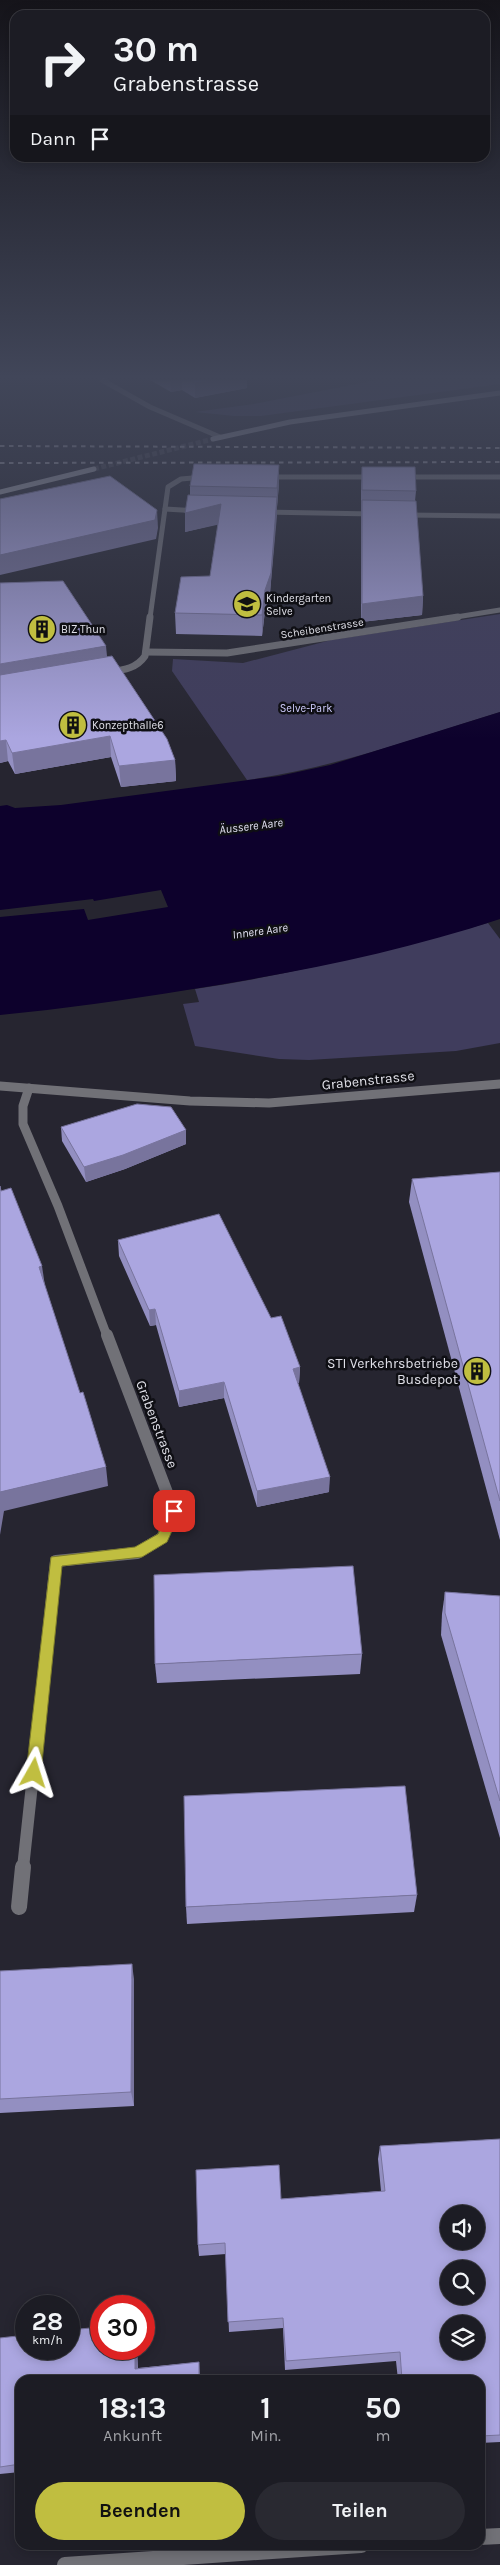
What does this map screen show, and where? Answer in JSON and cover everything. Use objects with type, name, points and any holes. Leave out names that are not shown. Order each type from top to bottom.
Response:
[{"type":"street","points":[[104,673],[139,664],[146,652],[167,500]]},
{"type":"street","points":[[165,509],[207,511]]},
{"type":"street","points":[[252,512],[383,514]]},
{"type":"street","points":[[402,514],[500,516]]},
{"type":"street","name":"Scheibenstrasse","points":[[146,652],[226,653],[500,610]]},
{"type":"street","name":"Grabenstrasse","points":[[0,1086],[190,1101],[269,1103],[500,1084]]},
{"type":"street","name":"Grabenstrasse","points":[[19,1908],[56,1561],[137,1553],[162,1538],[174,1511],[58,1206],[23,1124],[23,1106],[29,1088]]},
{"type":"street","points":[[485,2537],[500,2536]]},
{"type":"street","points":[[65,2565],[287,2550]]},
{"type":"green space","name":"Selve-Park","points":[[500,614],[500,712],[375,751],[279,775],[247,780],[172,671],[173,659],[243,663],[331,640]]},
{"type":"green space","points":[[488,923],[500,939],[500,1043],[456,1051],[309,1060],[279,1059],[195,1046],[183,1004],[199,1002],[195,989],[269,976],[342,960]]},
{"type":"water","points":[[500,712],[500,919],[423,942],[306,969],[140,997],[0,1015],[0,917],[84,909],[88,920],[168,907],[161,890],[94,901],[93,899],[0,910],[0,806],[7,805],[15,808],[61,805],[279,776],[330,765]]},
{"type":"building","points":[[0,500],[143,500],[157,510],[155,520],[0,555]]},
{"type":"building","points":[[187,500],[277,500],[271,573],[265,590],[262,615],[175,613],[181,577],[210,576],[221,504],[185,513]]},
{"type":"building","points":[[362,500],[416,501],[423,596],[362,604]]},
{"type":"building","name":"BIZ Thun","points":[[63,581],[106,646],[0,664],[0,583]]},
{"type":"building","name":"Konzepthalle6","points":[[112,656],[167,739],[175,760],[119,766],[110,736],[12,753],[6,740],[0,741],[0,675]]},
{"type":"building","points":[[137,1104],[171,1107],[186,1130],[123,1155],[84,1167],[61,1127]]},
{"type":"building","name":"STI Verkehrsbetriebe Busdepot","points":[[500,1172],[500,1501],[412,1179]]},
{"type":"building","points":[[0,1186],[1,1191],[11,1188],[42,1266],[39,1267],[80,1393],[83,1392],[106,1467],[0,1492]]},
{"type":"building","points":[[219,1214],[271,1318],[281,1316],[300,1367],[293,1369],[330,1477],[257,1491],[224,1382],[179,1391],[155,1309],[149,1310],[118,1240]]},
{"type":"building","points":[[353,1566],[362,1654],[155,1664],[154,1575]]},
{"type":"building","points":[[445,1592],[500,1596],[500,1801],[445,1613]]},
{"type":"building","points":[[405,1786],[417,1895],[186,1907],[184,1796]]},
{"type":"building","points":[[132,1964],[131,2092],[0,2099],[0,1971]]},
{"type":"building","points":[[500,2139],[500,2435],[485,2436],[485,2375],[402,2375],[400,2352],[286,2361],[283,2318],[228,2322],[225,2243],[198,2245],[196,2170],[279,2165],[281,2199],[385,2191],[380,2146]]},
{"type":"building","points":[[90,2328],[90,2360],[135,2360],[135,2369],[199,2362],[199,2375],[15,2375],[15,2465],[0,2467],[0,2338],[15,2336],[15,2360],[80,2360],[80,2329]]},
{"type":"place","name":"Kindergarten Selve","points":[[247,604]]},
{"type":"place","name":"BIZ Thun","points":[[42,629]]},
{"type":"place","name":"Konzepthalle6","points":[[73,725]]},
{"type":"place","name":"STI Verkehrsbetriebe Busdepot","points":[[477,1371]]},
{"type":"route","points":[[34,1773],[56,1561],[137,1553],[162,1538],[174,1511]]},
{"type":"water label","name":"Äussere Aare","points":[[251,826]]},
{"type":"water label","name":"Innere Aare","points":[[260,931]]}]
